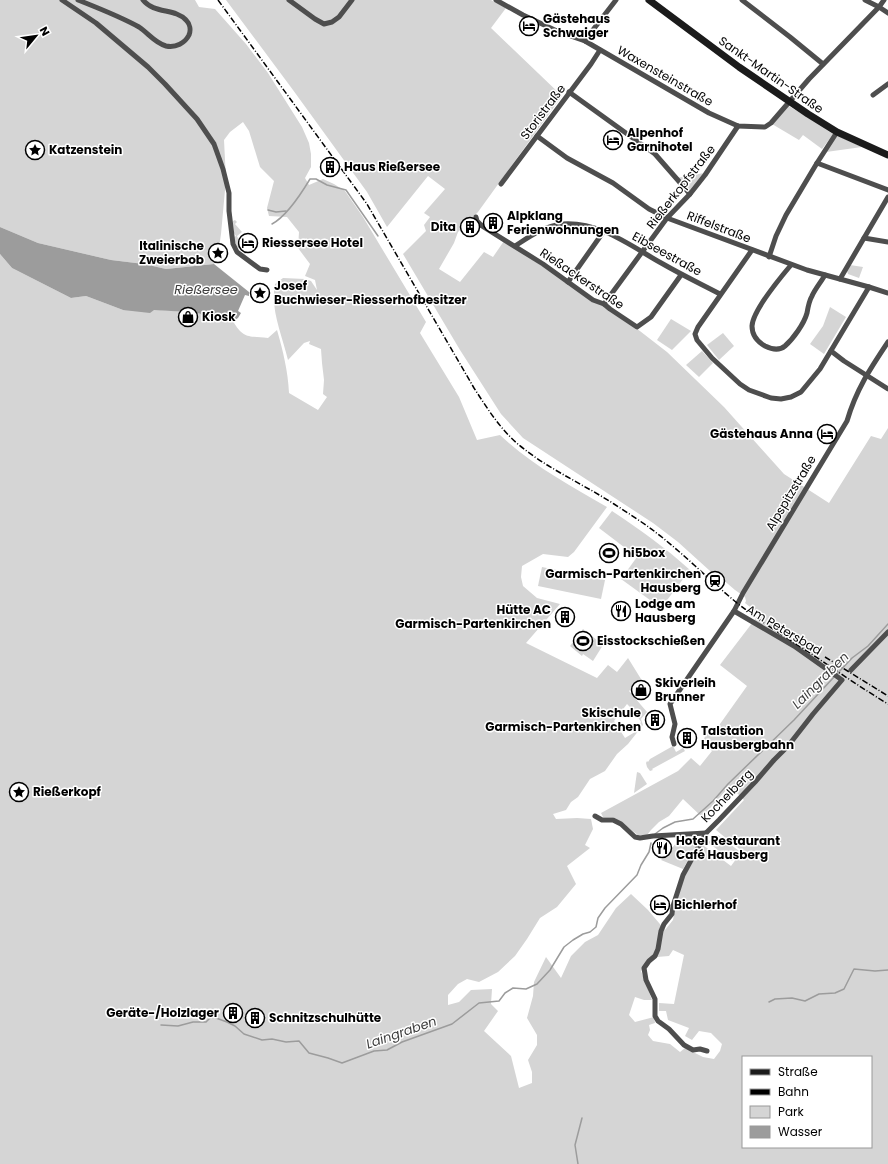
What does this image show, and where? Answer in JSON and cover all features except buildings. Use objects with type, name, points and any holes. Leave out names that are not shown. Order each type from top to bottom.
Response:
[{"type":"main road","name":"Sankt-Martin-Straße","points":[[650,0],[739,67],[789,102],[837,132],[888,155]]},
{"type":"street","points":[[62,0],[96,23],[148,67],[197,119],[214,144],[223,169],[229,193],[229,211],[233,244],[237,252],[260,269],[267,270]]},
{"type":"street","points":[[78,0],[121,18],[140,28],[158,42],[167,46],[176,46],[187,38],[190,32],[190,26],[187,21],[179,15],[152,7],[143,0]]},
{"type":"street","points":[[289,0],[324,24],[332,22],[339,17],[352,0]]},
{"type":"street","name":"Waxensteinstraße","points":[[496,0],[523,15],[585,42],[709,113],[738,126]]},
{"type":"street","points":[[585,42],[616,0]]},
{"type":"street","points":[[742,0],[823,64]]},
{"type":"street","points":[[865,0],[888,13]]},
{"type":"street","points":[[738,126],[765,127],[771,123],[823,64],[879,7],[884,0]]},
{"type":"street","name":"Storistraße","points":[[501,184],[600,50]]},
{"type":"street","points":[[874,95],[888,84]]},
{"type":"street","points":[[569,92],[655,154],[690,194]]},
{"type":"street","name":"Rießerkopfstraße","points":[[604,304],[643,253],[667,218],[690,194],[719,155],[738,126]]},
{"type":"street","points":[[769,257],[776,236],[786,215],[817,162],[837,132]]},
{"type":"street","name":"Riffelstraße","points":[[537,136],[567,158],[613,183],[650,209],[667,218],[790,265],[888,293]]},
{"type":"street","points":[[817,162],[888,190]]},
{"type":"street","points":[[840,279],[888,197]]},
{"type":"street","name":"Rießackerstraße","points":[[476,219],[482,226],[515,246],[593,300],[604,304],[637,327],[651,317],[682,275]]},
{"type":"street","name":"Eibseestraße","points":[[515,246],[540,231],[551,226],[562,224],[577,225],[604,231],[626,242],[682,275],[720,294]]},
{"type":"street","points":[[568,282],[604,231]]},
{"type":"street","points":[[864,238],[888,242]]},
{"type":"street","points":[[752,250],[720,294],[695,334],[697,340],[712,358],[740,384],[749,390],[771,398],[781,399],[791,397],[801,392],[820,369],[869,287]]},
{"type":"street","points":[[790,265],[761,305],[752,328],[754,336],[760,343],[774,349],[780,349],[797,332],[807,315],[808,306],[812,296],[825,276]]},
{"type":"street","name":"Alpspitzstraße","points":[[674,744],[672,737],[675,724],[670,704],[734,611],[747,586],[847,421],[854,398],[866,375],[888,342]]},
{"type":"street","points":[[831,351],[888,390]]},
{"type":"street","name":"Am Petersbad","points":[[734,611],[794,646],[838,677]]},
{"type":"street","points":[[851,670],[888,632]]},
{"type":"street","name":"Kochelberg","points":[[707,1051],[700,1049],[693,1050],[684,1045],[669,1029],[658,1021],[655,1016],[655,999],[646,980],[644,968],[655,956],[658,949],[661,931],[664,924],[672,914],[673,906],[683,875],[706,833],[788,746],[813,714],[838,677]]},
{"type":"street","points":[[595,816],[602,820],[613,820],[621,824],[635,837],[640,838],[706,833]]},
{"type":"green space","points":[[0,0],[195,0],[199,7],[215,9],[246,44],[268,73],[302,127],[309,143],[311,154],[311,167],[305,178],[309,185],[323,179],[334,184],[345,191],[363,217],[426,322],[420,333],[459,397],[477,440],[500,435],[538,465],[607,507],[574,552],[568,557],[543,554],[522,566],[521,577],[523,586],[537,598],[560,604],[526,643],[597,678],[608,665],[617,672],[628,658],[641,679],[629,691],[647,712],[641,719],[643,725],[628,744],[617,754],[605,771],[590,779],[578,797],[571,802],[566,810],[553,814],[556,819],[591,819],[593,829],[585,845],[590,848],[567,866],[576,884],[557,907],[540,918],[515,956],[498,972],[479,982],[467,979],[458,984],[448,995],[448,1005],[459,1002],[471,990],[492,989],[491,1004],[498,1011],[484,1031],[511,1056],[519,1088],[532,1083],[532,1072],[528,1060],[537,1045],[537,1035],[527,1018],[533,996],[534,982],[546,957],[561,978],[571,956],[585,942],[598,935],[616,908],[631,894],[648,910],[665,930],[673,920],[684,877],[703,845],[731,866],[742,851],[716,830],[744,800],[730,786],[702,817],[683,799],[669,816],[659,822],[647,835],[638,835],[613,817],[603,817],[601,813],[678,771],[691,758],[700,766],[712,751],[703,741],[709,728],[715,731],[747,686],[720,665],[759,614],[745,603],[745,597],[721,578],[720,580],[678,542],[653,523],[523,438],[501,414],[460,350],[403,254],[426,231],[424,225],[430,217],[424,213],[445,189],[428,176],[387,227],[367,192],[226,0],[491,0],[506,8],[491,28],[562,96],[478,212],[458,232],[454,243],[439,269],[460,282],[484,252],[493,257],[504,241],[636,328],[667,352],[724,407],[784,474],[829,503],[871,436],[881,439],[888,428],[888,1164],[0,1164],[0,254],[12,268],[71,298],[86,296],[123,310],[188,311],[233,321],[240,331],[247,336],[268,338],[277,330],[285,361],[289,393],[318,410],[327,397],[323,394],[324,380],[321,349],[309,344],[310,341],[304,343],[288,360],[275,312],[275,284],[283,278],[305,279],[311,281],[317,290],[315,280],[305,276],[310,264],[298,248],[299,232],[287,217],[269,216],[267,208],[274,181],[260,167],[249,131],[243,122],[230,132],[224,140],[226,179],[221,234],[219,248],[216,253],[217,256],[214,264],[166,269],[144,264],[111,260],[38,243],[0,227]],"holes":[[[627,704],[634,711],[641,722],[635,732],[625,738],[614,721]],[[673,950],[684,955],[674,1004],[659,1003],[659,1011],[666,1011],[668,1020],[689,1028],[685,1036],[692,1040],[699,1031],[711,1033],[722,1044],[720,1051],[714,1059],[703,1057],[685,1048],[680,1052],[670,1044],[653,1041],[648,1035],[650,1030],[649,1025],[655,1023],[654,1017],[635,1022],[629,1015],[635,997],[644,1000],[652,1000],[641,971],[657,957],[669,956]]]},
{"type":"green space","points":[[787,105],[834,133],[822,149],[803,135],[799,140],[772,124]]},
{"type":"green space","points":[[836,135],[862,147],[826,152]]},
{"type":"green space","points":[[704,173],[690,194],[677,178]]},
{"type":"green space","points":[[235,220],[237,222],[235,224],[242,232],[237,236],[239,240],[237,243],[246,253],[245,254],[236,246],[233,221]]},
{"type":"green space","points":[[850,265],[863,267],[859,278],[848,274],[847,271]]},
{"type":"green space","points":[[830,307],[846,317],[824,354],[810,344],[823,326]]},
{"type":"green space","points":[[671,319],[691,331],[672,350],[657,340]]},
{"type":"green space","points":[[723,333],[734,346],[719,360],[707,345]]},
{"type":"green space","points":[[702,351],[713,363],[699,377],[686,365]]},
{"type":"green space","points":[[612,511],[652,539],[690,570],[661,608],[621,579],[637,557],[599,528]]},
{"type":"green space","points":[[542,567],[605,580],[601,599],[538,586]]},
{"type":"green space","points":[[583,629],[603,645],[593,661],[583,654],[582,656],[570,646]]},
{"type":"green space","points":[[673,746],[676,752],[683,748],[685,751],[650,771],[647,767],[647,761],[648,762],[650,759]]},
{"type":"green space","points":[[637,772],[640,773],[647,784],[634,793]]},
{"type":"green space","points":[[718,835],[739,851],[732,861],[705,840],[705,838],[712,843]]},
{"type":"green space","points":[[681,838],[701,838],[683,869],[661,860]]},
{"type":"water","name":"Rießersee","points":[[0,227],[38,243],[111,260],[144,264],[166,269],[214,264],[249,292],[249,296],[245,295],[238,311],[241,313],[238,318],[233,321],[201,315],[189,311],[154,310],[150,313],[123,310],[86,296],[71,298],[12,268],[0,254]]},
{"type":"waterway","points":[[272,224],[283,216],[298,198],[310,179],[316,179],[327,185],[346,190],[378,236]]},
{"type":"waterway","points":[[268,210],[276,212],[286,211]]},
{"type":"waterway","name":"Laingraben","points":[[837,674],[852,658],[868,646],[888,624]]},
{"type":"waterway","name":"Laingraben","points":[[655,834],[675,822],[693,819],[794,720],[834,677]]},
{"type":"waterway","name":"Laingraben","points":[[161,1025],[178,1026],[193,1022],[206,1022],[211,1017],[216,1018],[235,1026],[244,1034],[262,1040],[272,1039],[286,1042],[299,1041],[309,1053],[342,1063],[374,1051],[387,1050],[402,1042],[452,1024],[479,1003],[499,1001],[505,993],[513,988],[526,989],[537,984],[550,970],[564,947],[596,927],[598,918],[605,908],[637,875],[649,852],[651,843]]},
{"type":"waterway","points":[[769,1002],[775,999],[792,998],[805,1001],[819,994],[835,993],[844,989],[854,969],[875,971],[888,970]]},
{"type":"waterway","points":[[578,1164],[575,1145],[582,1118]]},
{"type":"railway","points":[[218,0],[367,204],[474,388],[494,418],[512,439],[542,462],[640,521],[675,548],[737,603],[754,616],[888,704]]},
{"type":"railway","points":[[825,657],[888,696]]},
{"type":"place","name":"Gästehaus Schwaiger","points":[[529,26]]},
{"type":"place","name":"Alpenhof Garnihotel","points":[[613,140]]},
{"type":"place","name":"Katzenstein","points":[[35,150]]},
{"type":"place","name":"Haus Rießersee","points":[[330,167]]},
{"type":"place","name":"Alpklang Ferienwohnungen","points":[[493,223]]},
{"type":"place","name":"Dita","points":[[470,227]]},
{"type":"place","name":"Riessersee Hotel","points":[[248,243]]},
{"type":"place","name":"Italinische Zweierbob","points":[[218,253]]},
{"type":"place","name":"Josef Buchwieser-Riesserhofbesitzer","points":[[260,293]]},
{"type":"place","name":"Kiosk","points":[[188,317]]},
{"type":"place","name":"Gästehaus Anna","points":[[827,434]]},
{"type":"place","name":"hi5box","points":[[609,553]]},
{"type":"place","name":"Garmisch-Partenkirchen Hausberg","points":[[715,581]]},
{"type":"place","name":"Lodge am Hausberg","points":[[621,611]]},
{"type":"place","name":"Hütte AC Garmisch-Partenkirchen","points":[[565,617]]},
{"type":"place","name":"Eisstockschießen","points":[[583,641]]},
{"type":"place","name":"Skiverleih Brunner","points":[[641,690]]},
{"type":"place","name":"Skischule Garmisch-Partenkirchen","points":[[655,720]]},
{"type":"place","name":"Talstation Hausbergbahn","points":[[687,738]]},
{"type":"place","name":"Rießerkopf","points":[[19,792]]},
{"type":"place","name":"Hotel Restaurant Café Hausberg","points":[[662,848]]},
{"type":"place","name":"Bichlerhof","points":[[660,905]]},
{"type":"place","name":"Geräte-/Holzlager","points":[[233,1013]]},
{"type":"place","name":"Schnitzschulhütte","points":[[255,1018]]}]
